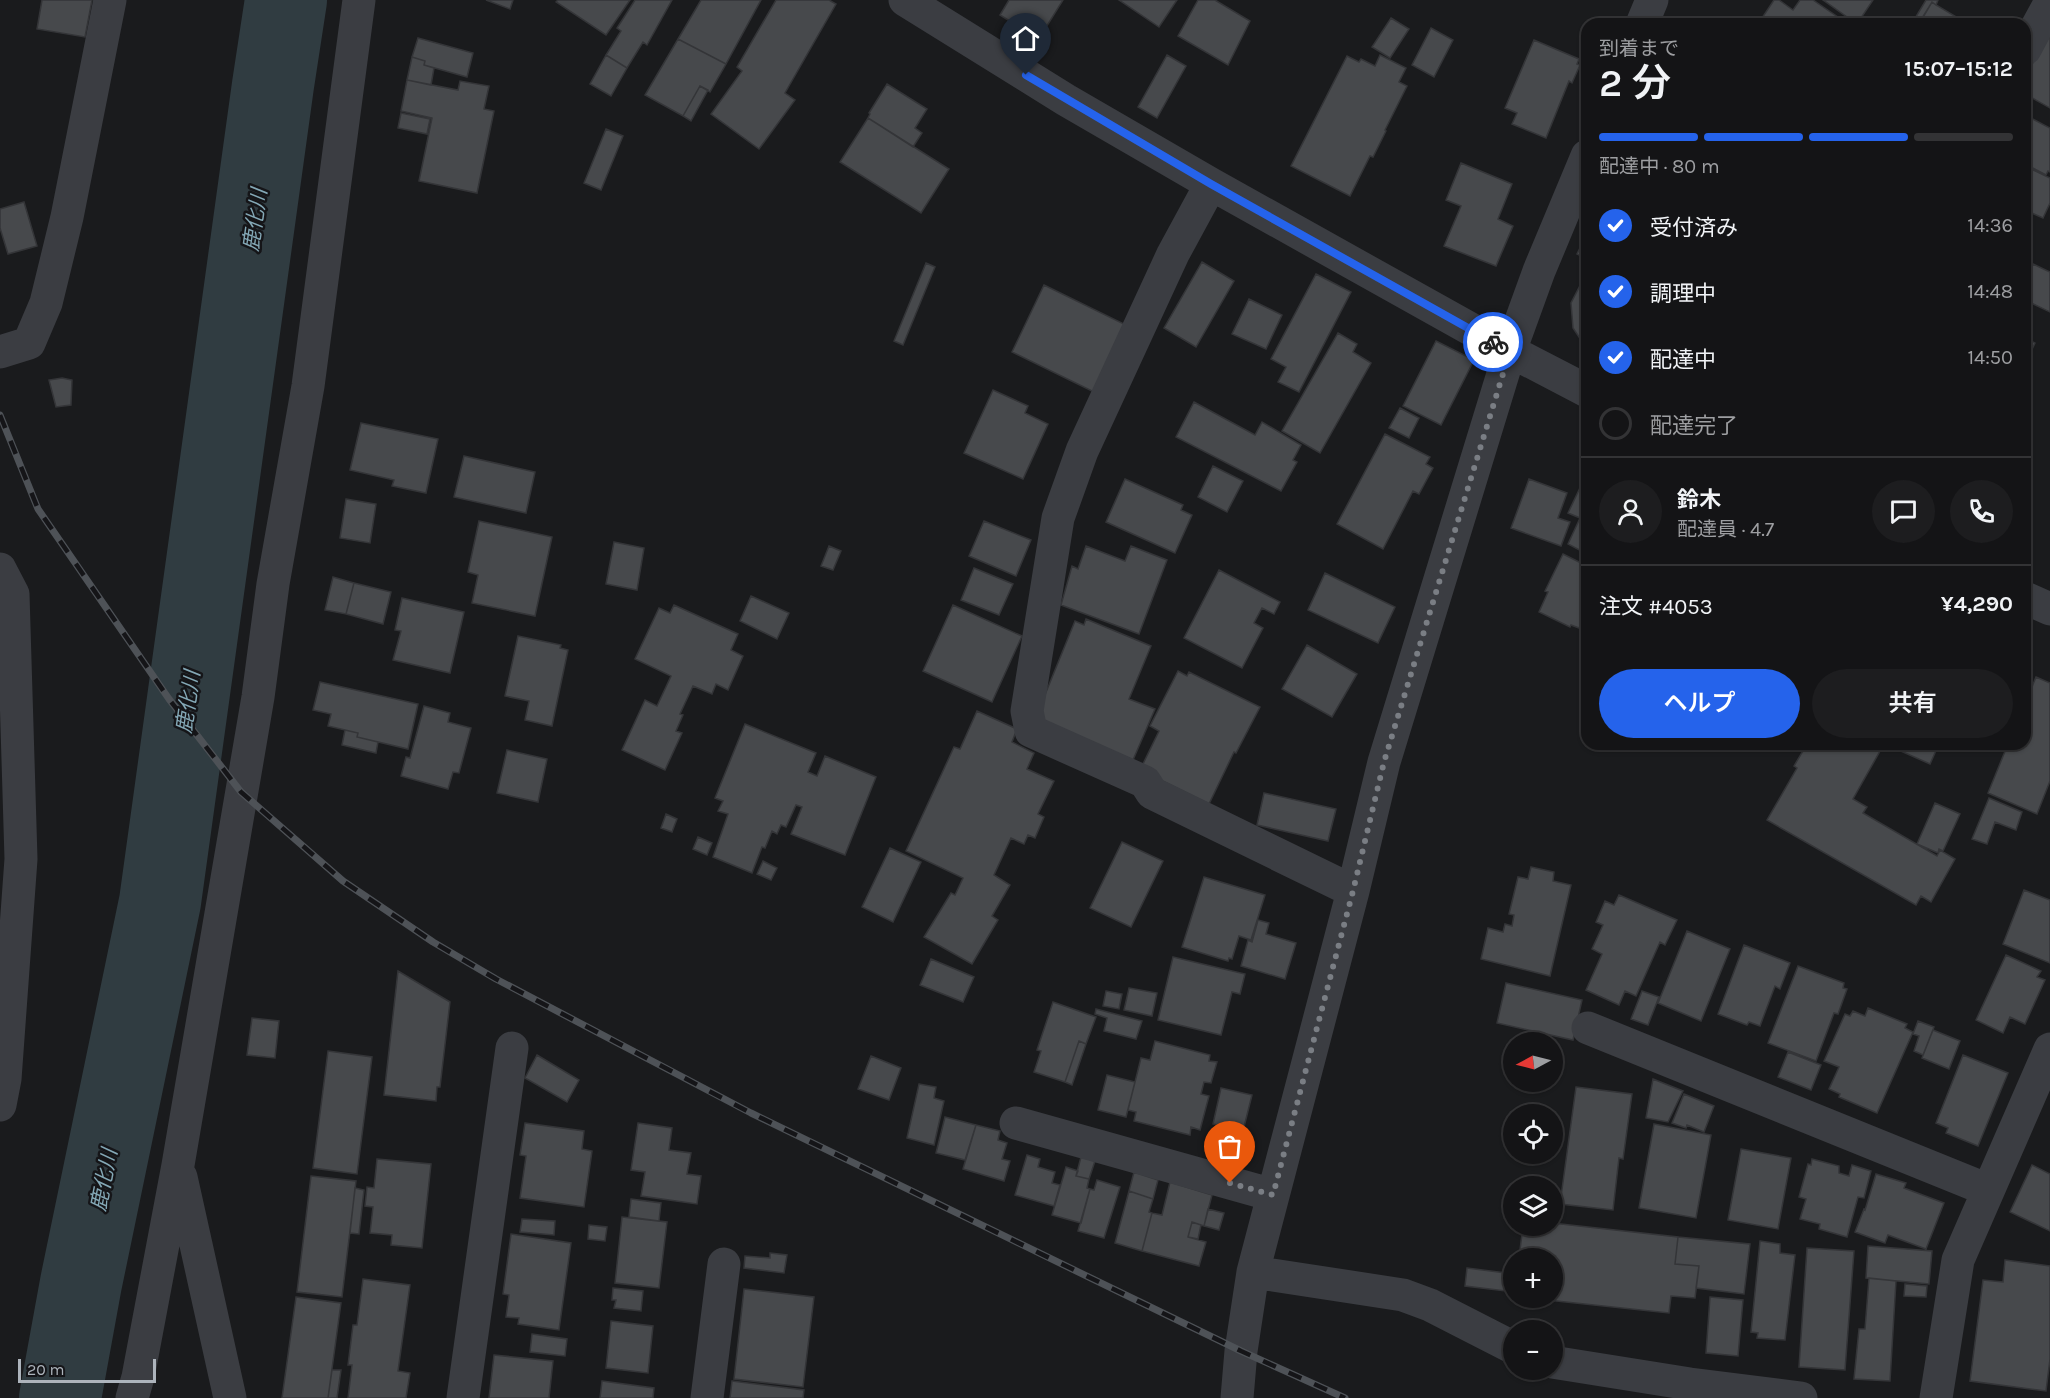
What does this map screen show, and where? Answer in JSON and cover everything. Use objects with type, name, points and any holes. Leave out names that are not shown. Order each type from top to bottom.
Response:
[{"type":"street","points":[[0,352],[29,343],[46,303],[67,217],[110,0]]},
{"type":"street","points":[[132,1398],[138,1377],[178,1165],[258,697],[273,584],[308,386],[359,0]]},
{"type":"street","points":[[905,0],[1066,100],[1211,184],[1510,351],[1581,388]]},
{"type":"street","points":[[1644,18],[1652,0]]},
{"type":"street","points":[[2031,38],[2050,3]]},
{"type":"street","points":[[1237,1398],[1241,1351],[1253,1272],[1353,891],[1384,762],[1510,351],[1539,271],[1581,170]]},
{"type":"street","points":[[1211,184],[1173,254],[1082,451],[1058,518],[1027,711],[1031,731],[1145,782],[1152,793],[1353,891]]},
{"type":"street","points":[[0,569],[13,594],[21,859],[5,1079],[0,1105]]},
{"type":"street","points":[[2031,601],[2050,609]]},
{"type":"street","points":[[1588,1028],[1988,1190]]},
{"type":"street","points":[[463,1398],[512,1048]]},
{"type":"street","points":[[1936,1398],[1959,1260],[2050,1049]]},
{"type":"street","points":[[1017,1123],[1273,1195]]},
{"type":"street","points":[[178,1165],[230,1398]]},
{"type":"street","points":[[707,1398],[724,1264]]},
{"type":"street","points":[[1253,1272],[1403,1295],[1430,1305],[1503,1342]]},
{"type":"street","points":[[1563,1364],[1690,1384],[1801,1398]]},
{"type":"building","points":[[42,0],[92,0],[85,37],[37,29]]},
{"type":"building","points":[[486,0],[513,0],[510,9]]},
{"type":"building","points":[[558,0],[630,0],[606,35],[556,2]]},
{"type":"building","points":[[635,0],[672,0],[647,45],[643,42],[627,68],[606,55],[621,31],[617,28]]},
{"type":"building","points":[[701,0],[761,0],[726,64],[678,39]]},
{"type":"building","points":[[776,0],[829,0],[836,4],[785,93],[795,100],[759,149],[711,114],[742,71],[737,67]]},
{"type":"building","points":[[1009,0],[1063,0],[1035,45],[1021,37],[1024,30],[1000,15]]},
{"type":"building","points":[[1119,0],[1177,0],[1159,27]]},
{"type":"building","points":[[1198,0],[1215,0],[1250,21],[1228,65],[1178,36]]},
{"type":"building","points":[[1774,0],[1779,0],[1793,10],[1800,0],[1813,0],[1839,18],[1762,18]]},
{"type":"building","points":[[1823,0],[1873,0],[1861,18],[1848,18]]},
{"type":"building","points":[[1926,0],[1938,0],[1936,5],[1932,2],[1922,18],[1915,18]]},
{"type":"building","points":[[1932,2],[1958,18],[1923,18]]},
{"type":"building","points":[[1391,18],[1409,29],[1390,58],[1372,47]]},
{"type":"building","points":[[1431,28],[1453,40],[1434,77],[1412,65]]},
{"type":"building","points":[[2047,37],[2050,39],[2050,108],[2031,97],[2031,66]]},
{"type":"building","points":[[418,38],[473,53],[467,77],[424,65],[425,61],[412,57]]},
{"type":"building","points":[[678,39],[726,64],[710,92],[700,86],[683,116],[645,95]]},
{"type":"building","points":[[1534,40],[1579,59],[1577,64],[1580,65],[1572,83],[1569,81],[1546,138],[1512,124],[1517,113],[1505,108]]},
{"type":"building","points":[[606,55],[627,68],[611,96],[590,84]]},
{"type":"building","points":[[1167,55],[1186,66],[1157,118],[1138,107]]},
{"type":"building","points":[[1380,55],[1406,68],[1399,82],[1407,86],[1373,157],[1370,156],[1350,196],[1291,166],[1347,56],[1359,62],[1361,59],[1375,66]]},
{"type":"building","points":[[412,57],[425,61],[424,65],[434,68],[431,85],[407,80]]},
{"type":"building","points":[[407,80],[458,90],[460,81],[489,86],[484,109],[494,111],[477,193],[419,181],[432,118],[401,111]]},
{"type":"building","points":[[887,84],[927,109],[915,128],[922,133],[913,147],[868,118]]},
{"type":"building","points":[[700,86],[708,90],[691,121],[683,116]]},
{"type":"building","points":[[401,113],[430,119],[427,134],[398,128]]},
{"type":"building","points":[[868,118],[949,169],[921,213],[840,162]]},
{"type":"building","points":[[2031,118],[2050,128],[2050,172],[2048,171],[2046,175],[2031,167]]},
{"type":"building","points":[[606,129],[623,136],[601,190],[584,183]]},
{"type":"building","points":[[1461,163],[1512,184],[1498,219],[1513,226],[1496,266],[1444,246],[1461,206],[1446,200]]},
{"type":"building","points":[[2031,169],[2050,178],[2050,203],[2043,218],[2031,213]]},
{"type":"building","points":[[24,202],[37,246],[8,254],[0,228],[0,209]]},
{"type":"building","points":[[1202,262],[1234,281],[1196,347],[1164,328]]},
{"type":"building","points":[[926,263],[935,267],[903,345],[894,341]]},
{"type":"building","points":[[2033,264],[2050,272],[2050,312],[2031,303]]},
{"type":"building","points":[[1316,274],[1351,292],[1299,392],[1278,382],[1286,367],[1271,359]]},
{"type":"building","points":[[1581,284],[1581,340],[1573,328],[1571,303]]},
{"type":"building","points":[[1044,285],[1126,325],[1094,392],[1012,352]]},
{"type":"building","points":[[1249,299],[1282,315],[1266,349],[1232,334]]},
{"type":"building","points":[[1338,333],[1357,344],[1353,352],[1371,363],[1320,453],[1282,431]]},
{"type":"building","points":[[1436,341],[1474,360],[1441,425],[1403,406]]},
{"type":"building","points":[[62,378],[72,380],[71,405],[56,407],[49,380]]},
{"type":"building","points":[[993,390],[1028,406],[1025,413],[1048,424],[1023,479],[964,453]]},
{"type":"building","points":[[1194,402],[1255,435],[1262,422],[1301,445],[1293,460],[1297,462],[1281,491],[1176,437]]},
{"type":"building","points":[[1400,408],[1419,418],[1409,438],[1389,428]]},
{"type":"building","points":[[361,423],[438,439],[426,493],[392,486],[394,480],[350,470]]},
{"type":"building","points":[[1385,434],[1430,457],[1426,464],[1433,468],[1419,494],[1413,491],[1383,549],[1337,524]]},
{"type":"building","points":[[464,456],[535,472],[526,513],[454,497]]},
{"type":"building","points":[[1213,466],[1243,481],[1227,512],[1198,497]]},
{"type":"building","points":[[1125,479],[1183,505],[1181,510],[1192,515],[1175,553],[1106,522]]},
{"type":"building","points":[[1529,479],[1567,493],[1558,518],[1570,522],[1561,546],[1511,528]]},
{"type":"building","points":[[1581,486],[1581,551],[1568,544],[1580,518],[1568,513]]},
{"type":"building","points":[[346,499],[376,504],[370,543],[340,538]]},
{"type":"building","points":[[479,521],[552,537],[535,616],[472,603],[478,575],[468,572]]},
{"type":"building","points":[[984,521],[1031,540],[1016,576],[969,556]]},
{"type":"building","points":[[614,542],[644,548],[637,590],[606,584]]},
{"type":"building","points":[[829,546],[841,551],[833,570],[821,566]]},
{"type":"building","points":[[1086,546],[1125,561],[1131,546],[1167,560],[1139,634],[1061,605],[1072,566],[1078,569]]},
{"type":"building","points":[[1563,554],[1581,563],[1581,624],[1579,628],[1571,625],[1570,627],[1539,612],[1548,592],[1545,591]]},
{"type":"building","points":[[974,568],[1013,584],[999,615],[961,600]]},
{"type":"building","points":[[1219,570],[1280,602],[1274,614],[1262,608],[1254,623],[1263,628],[1242,668],[1184,638]]},
{"type":"building","points":[[1325,573],[1395,607],[1378,643],[1308,610]]},
{"type":"building","points":[[333,577],[354,583],[346,614],[325,610]]},
{"type":"building","points":[[354,583],[391,592],[383,624],[346,614]]},
{"type":"building","points":[[751,596],[789,613],[777,639],[740,621]]},
{"type":"building","points":[[402,598],[464,612],[450,673],[393,660],[401,631],[395,630]]},
{"type":"building","points":[[674,605],[738,634],[731,650],[743,656],[728,690],[716,684],[712,694],[693,686],[680,714],[683,715],[676,731],[682,733],[665,770],[622,750],[645,700],[657,706],[671,676],[635,659],[659,608],[670,613]]},
{"type":"building","points":[[953,605],[1022,636],[992,702],[923,671]]},
{"type":"building","points":[[1086,619],[1151,646],[1129,699],[1155,709],[1133,760],[1039,720],[1042,702],[1075,621],[1084,625]]},
{"type":"building","points":[[518,636],[561,645],[560,648],[568,650],[552,726],[525,720],[529,701],[505,696]]},
{"type":"building","points":[[1307,645],[1357,674],[1332,717],[1282,689]]},
{"type":"building","points":[[1178,671],[1187,676],[1189,672],[1260,707],[1236,753],[1234,752],[1209,804],[1140,770],[1159,731],[1150,726]]},
{"type":"building","points":[[2036,677],[2050,683],[2050,781],[2037,814],[1988,793],[2006,750],[2031,750],[2031,689]]},
{"type":"building","points":[[320,682],[418,704],[408,749],[357,737],[358,733],[328,726],[331,714],[313,710]]},
{"type":"building","points":[[424,706],[450,713],[448,722],[471,728],[459,773],[453,772],[448,789],[401,776],[406,757],[410,758]]},
{"type":"building","points":[[977,711],[1017,729],[1012,742],[1034,753],[1027,769],[1054,781],[1038,814],[1044,817],[1035,838],[1028,835],[1024,844],[1011,838],[994,875],[1010,885],[992,916],[998,920],[972,964],[924,937],[951,893],[955,895],[963,878],[906,851],[954,747],[960,749]]},
{"type":"building","points":[[745,724],[816,753],[808,772],[817,776],[825,756],[876,777],[845,855],[791,834],[802,807],[796,805],[786,827],[781,825],[777,834],[772,831],[765,848],[762,847],[752,873],[713,857],[728,814],[718,811],[723,801],[715,798]]},
{"type":"building","points":[[345,730],[358,733],[357,737],[378,742],[376,753],[342,745]]},
{"type":"building","points":[[507,750],[547,759],[538,802],[497,793]]},
{"type":"building","points":[[1803,750],[1881,750],[1853,799],[1867,807],[1863,813],[1937,856],[1940,850],[1955,859],[1931,902],[1921,896],[1916,905],[1767,820],[1797,768],[1794,766]]},
{"type":"building","points":[[1898,750],[1936,750],[1930,764]]},
{"type":"building","points":[[1264,793],[1336,809],[1328,841],[1257,825]]},
{"type":"building","points":[[1989,798],[2022,812],[2016,830],[1995,822],[1987,844],[1972,839]]},
{"type":"building","points":[[1935,803],[1960,814],[1943,851],[1939,849],[1938,853],[1917,844]]},
{"type":"building","points":[[666,814],[677,819],[672,832],[661,828]]},
{"type":"building","points":[[698,837],[712,843],[707,855],[693,849]]},
{"type":"building","points":[[1122,842],[1163,861],[1131,927],[1090,908]]},
{"type":"building","points":[[890,848],[921,862],[893,922],[862,907]]},
{"type":"building","points":[[763,861],[777,868],[771,880],[757,874]]},
{"type":"building","points":[[1531,867],[1554,872],[1553,881],[1571,885],[1550,976],[1481,959],[1488,928],[1503,932],[1505,924],[1512,926],[1514,915],[1509,914],[1518,877],[1528,879]]},
{"type":"building","points":[[1204,877],[1265,895],[1251,940],[1239,936],[1232,959],[1229,958],[1228,961],[1182,947]]},
{"type":"building","points":[[2024,890],[2050,900],[2050,963],[2003,944]]},
{"type":"building","points":[[1619,895],[1677,920],[1665,945],[1660,942],[1636,996],[1625,991],[1619,1005],[1586,990],[1602,954],[1592,949],[1603,925],[1596,922],[1605,901],[1614,905]]},
{"type":"building","points":[[1258,920],[1269,923],[1266,934],[1296,943],[1285,979],[1241,966],[1248,940],[1252,942]]},
{"type":"building","points":[[1687,931],[1730,949],[1701,1021],[1658,1003]]},
{"type":"building","points":[[1744,945],[1790,963],[1780,989],[1775,986],[1760,1026],[1749,1022],[1747,1025],[1718,1014]]},
{"type":"building","points":[[2006,955],[2041,971],[2037,977],[2045,980],[2025,1024],[2010,1017],[2003,1033],[1976,1020]]},
{"type":"building","points":[[1173,957],[1245,974],[1240,994],[1232,992],[1221,1035],[1158,1020]]},
{"type":"building","points":[[931,959],[974,977],[963,1002],[920,985]]},
{"type":"building","points":[[1798,966],[1844,983],[1843,988],[1847,989],[1838,1014],[1834,1013],[1816,1061],[1768,1043]]},
{"type":"building","points":[[398,971],[450,1002],[440,1087],[437,1087],[436,1101],[384,1095]]},
{"type":"building","points":[[1506,983],[1582,1000],[1573,1040],[1563,1038],[1563,1032],[1537,1032],[1497,1023]]},
{"type":"building","points":[[1129,988],[1157,993],[1152,1016],[1124,1010]]},
{"type":"building","points":[[1106,991],[1122,994],[1119,1009],[1103,1006]]},
{"type":"building","points":[[1642,991],[1659,997],[1648,1025],[1631,1019]]},
{"type":"building","points":[[1053,1002],[1096,1017],[1086,1044],[1079,1041],[1065,1082],[1034,1072],[1041,1051],[1037,1050]]},
{"type":"building","points":[[1868,1008],[1907,1024],[1905,1028],[1913,1032],[1877,1113],[1839,1097],[1840,1094],[1829,1089],[1839,1067],[1824,1061],[1845,1014],[1850,1016],[1853,1011],[1865,1016]]},
{"type":"building","points":[[1096,1009],[1142,1021],[1136,1039],[1104,1031],[1107,1018],[1095,1014]]},
{"type":"building","points":[[252,1018],[279,1021],[275,1058],[247,1055]]},
{"type":"building","points":[[1918,1021],[1934,1027],[1923,1055],[1914,1051],[1919,1036],[1913,1034]]},
{"type":"building","points":[[1933,1030],[1960,1041],[1949,1069],[1922,1058]]},
{"type":"building","points":[[1079,1041],[1086,1044],[1072,1085],[1065,1082]]},
{"type":"building","points":[[1155,1041],[1210,1055],[1209,1061],[1217,1062],[1211,1083],[1204,1082],[1201,1094],[1209,1096],[1200,1130],[1191,1127],[1190,1135],[1134,1121],[1136,1112],[1128,1110],[1141,1058],[1150,1060]]},
{"type":"building","points":[[328,1051],[372,1057],[357,1174],[313,1168]]},
{"type":"building","points":[[1788,1052],[1821,1065],[1811,1090],[1778,1077]]},
{"type":"building","points":[[537,1055],[579,1080],[567,1102],[525,1078]]},
{"type":"building","points":[[1963,1055],[2008,1073],[1978,1146],[1946,1133],[1948,1128],[1936,1123]]},
{"type":"building","points":[[871,1056],[901,1068],[889,1100],[858,1089]]},
{"type":"building","points":[[1107,1075],[1135,1082],[1126,1117],[1098,1110]]},
{"type":"building","points":[[1653,1079],[1683,1091],[1668,1122],[1646,1118]]},
{"type":"building","points":[[919,1084],[936,1087],[934,1098],[944,1101],[934,1145],[907,1138]]},
{"type":"building","points":[[1576,1087],[1632,1094],[1623,1159],[1619,1158],[1613,1210],[1563,1204],[1563,1182]]},
{"type":"building","points":[[1221,1088],[1252,1095],[1243,1131],[1213,1124]]},
{"type":"building","points":[[1684,1094],[1714,1106],[1704,1132],[1687,1125],[1686,1128],[1672,1123]]},
{"type":"building","points":[[945,1117],[976,1125],[965,1160],[936,1153]]},
{"type":"building","points":[[525,1123],[584,1131],[582,1149],[592,1151],[584,1207],[520,1198],[526,1156],[520,1155]]},
{"type":"building","points":[[638,1123],[672,1128],[669,1150],[691,1153],[687,1174],[701,1176],[697,1204],[641,1196],[645,1172],[631,1170]]},
{"type":"building","points":[[1654,1124],[1711,1135],[1696,1218],[1639,1208]]},
{"type":"building","points":[[976,1125],[1000,1131],[998,1140],[1007,1143],[1002,1159],[1010,1161],[1004,1181],[963,1169]]},
{"type":"building","points":[[1741,1149],[1791,1158],[1778,1229],[1728,1220]]},
{"type":"building","points":[[1027,1155],[1040,1159],[1038,1167],[1055,1172],[1052,1183],[1060,1185],[1054,1206],[1015,1195]]},
{"type":"building","points":[[1081,1157],[1095,1161],[1089,1179],[1076,1176]]},
{"type":"building","points":[[377,1159],[431,1164],[422,1248],[391,1245],[392,1235],[370,1233],[373,1207],[365,1206],[367,1187],[374,1188]]},
{"type":"building","points":[[1812,1159],[1839,1166],[1839,1173],[1849,1176],[1852,1165],[1871,1171],[1864,1198],[1858,1197],[1847,1237],[1819,1229],[1820,1224],[1800,1219],[1806,1199],[1799,1197],[1808,1164],[1811,1165]]},
{"type":"building","points":[[2032,1165],[2050,1174],[2050,1231],[2010,1212]]},
{"type":"building","points":[[1066,1167],[1078,1171],[1076,1176],[1089,1179],[1087,1188],[1090,1189],[1081,1223],[1052,1215]]},
{"type":"building","points":[[1134,1172],[1158,1180],[1153,1199],[1129,1191]]},
{"type":"building","points":[[1876,1174],[1906,1183],[1904,1188],[1944,1203],[1926,1249],[1888,1235],[1885,1243],[1855,1232],[1865,1210]]},
{"type":"building","points":[[311,1176],[356,1181],[342,1297],[297,1292]]},
{"type":"building","points":[[1097,1180],[1120,1187],[1104,1238],[1078,1231],[1090,1189],[1094,1190]]},
{"type":"building","points":[[1170,1182],[1212,1195],[1204,1226],[1192,1222],[1188,1237],[1206,1242],[1199,1266],[1142,1251],[1152,1213],[1162,1215]]},
{"type":"building","points":[[355,1188],[364,1190],[359,1234],[350,1233]]},
{"type":"building","points":[[1129,1191],[1153,1199],[1149,1212],[1152,1213],[1142,1251],[1115,1243]]},
{"type":"building","points":[[631,1199],[661,1203],[659,1221],[629,1217]]},
{"type":"building","points":[[1208,1209],[1224,1213],[1219,1230],[1204,1226]]},
{"type":"building","points":[[622,1217],[667,1222],[659,1288],[615,1283]]},
{"type":"building","points":[[522,1219],[555,1221],[554,1235],[520,1232]]},
{"type":"building","points":[[1192,1222],[1201,1225],[1198,1239],[1188,1237]]},
{"type":"building","points":[[1563,1224],[1678,1237],[1675,1264],[1699,1266],[1695,1298],[1671,1296],[1669,1313],[1563,1302],[1563,1248],[1520,1248],[1522,1236],[1563,1236]]},
{"type":"building","points":[[589,1225],[607,1227],[605,1241],[588,1239]]},
{"type":"building","points":[[511,1234],[571,1243],[559,1330],[518,1324],[519,1318],[506,1317],[509,1295],[503,1294]]},
{"type":"building","points":[[1678,1237],[1750,1244],[1744,1294],[1696,1288],[1699,1266],[1675,1264]]},
{"type":"building","points":[[1760,1241],[1780,1244],[1780,1253],[1795,1255],[1785,1340],[1757,1338],[1758,1333],[1751,1332]]},
{"type":"building","points":[[1868,1246],[1932,1251],[1929,1284],[1866,1278]]},
{"type":"building","points":[[1807,1248],[1854,1251],[1845,1370],[1799,1367]]},
{"type":"building","points":[[770,1253],[787,1255],[784,1273],[744,1268],[745,1256],[770,1258]]},
{"type":"building","points":[[2005,1260],[2050,1266],[2050,1359],[2046,1391],[1970,1381],[1983,1280],[2003,1282]]},
{"type":"building","points":[[1467,1268],[1503,1273],[1503,1291],[1465,1286]]},
{"type":"building","points":[[1869,1278],[1896,1281],[1890,1381],[1854,1379],[1859,1329],[1865,1329]]},
{"type":"building","points":[[363,1279],[410,1285],[398,1371],[410,1373],[406,1398],[348,1398],[352,1365],[348,1365],[353,1325],[357,1325]]},
{"type":"building","points":[[1905,1284],[1927,1286],[1926,1297],[1904,1296]]},
{"type":"building","points":[[613,1288],[643,1291],[641,1311],[614,1308],[616,1300],[612,1300]]},
{"type":"building","points":[[744,1289],[814,1297],[803,1387],[734,1379]]},
{"type":"building","points":[[296,1297],[341,1303],[328,1398],[282,1398]]},
{"type":"building","points":[[1710,1297],[1743,1300],[1738,1356],[1706,1353]]},
{"type":"building","points":[[611,1321],[653,1326],[648,1373],[606,1368]]},
{"type":"building","points":[[532,1334],[567,1339],[565,1356],[530,1352]]},
{"type":"building","points":[[494,1355],[553,1361],[549,1398],[489,1398]]},
{"type":"building","points":[[332,1370],[341,1370],[337,1398],[328,1398]]},
{"type":"building","points":[[602,1381],[654,1388],[653,1398],[600,1398]]},
{"type":"building","points":[[732,1381],[804,1390],[803,1398],[730,1398]]},
{"type":"waterway","name":"鹿化川","points":[[60,1398],[81,1283],[160,902],[286,0]]},
{"type":"railway","points":[[0,415],[38,509],[169,699],[241,792],[343,881],[433,942],[496,979],[751,1113],[1241,1351],[1345,1398]]},
{"type":"way so far","points":[[1230,1183],[1273,1195],[1353,891],[1384,762],[1510,351],[1493,342]]},
{"type":"route","points":[[1026,75],[1211,184],[1493,342]]}]
